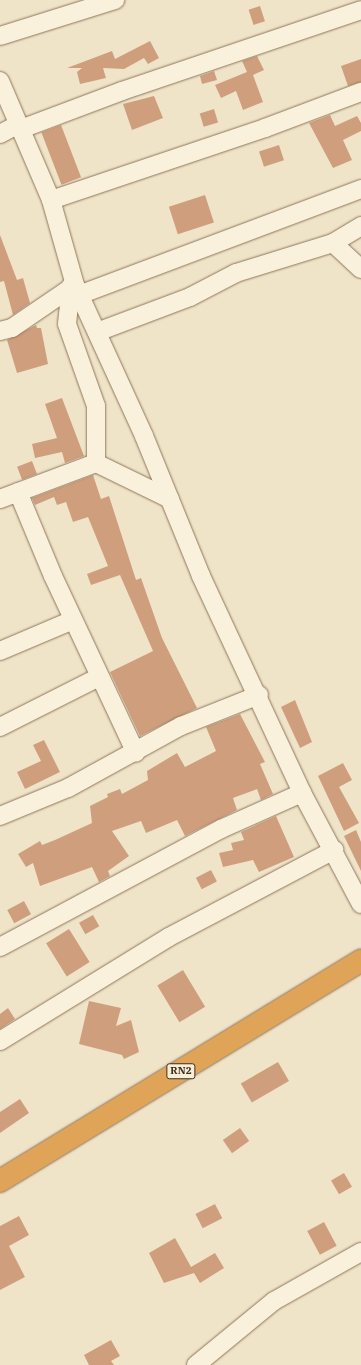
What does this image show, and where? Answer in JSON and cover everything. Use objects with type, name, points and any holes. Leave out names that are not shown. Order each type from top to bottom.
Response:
[{"type":"highway","name":"RN2","points":[[0,1180],[361,961]]},
{"type":"street","points":[[0,36],[115,0]]},
{"type":"street","points":[[0,134],[361,10]]},
{"type":"street","points":[[0,81],[51,200],[75,289],[97,332],[226,631],[259,695],[302,792],[334,850],[361,904]]},
{"type":"street","points":[[51,200],[265,128],[361,92]]},
{"type":"street","points":[[0,331],[12,328],[75,289],[361,189]]},
{"type":"street","points":[[97,332],[190,297],[236,273],[333,243],[361,226]]},
{"type":"street","points":[[333,243],[361,269]]},
{"type":"street","points":[[75,289],[67,324],[96,406],[96,463]]},
{"type":"street","points":[[0,499],[96,463],[170,499]]},
{"type":"street","points":[[18,492],[73,620],[136,753]]},
{"type":"street","points":[[0,651],[73,620]]},
{"type":"street","points":[[0,727],[99,677]]},
{"type":"street","points":[[0,816],[68,788],[136,753],[181,726],[259,695]]},
{"type":"street","points":[[0,947],[221,829],[302,792]]},
{"type":"street","points":[[0,1041],[168,937],[334,850]]},
{"type":"street","points":[[196,1365],[274,1301],[361,1252]]},
{"type":"building","points":[[260,6],[265,21],[254,25],[249,10]]},
{"type":"building","points":[[150,41],[159,58],[148,64],[144,58],[124,69],[103,68],[106,78],[80,84],[77,72],[82,68],[67,68],[112,51],[115,59]]},
{"type":"building","points":[[257,56],[264,70],[253,75],[263,102],[243,110],[236,91],[221,98],[215,85],[247,72],[242,61]]},
{"type":"building","points":[[361,59],[361,82],[348,86],[341,66]]},
{"type":"building","points":[[214,71],[217,80],[202,84],[200,76]]},
{"type":"building","points":[[154,96],[163,118],[132,130],[123,104]]},
{"type":"building","points":[[214,109],[218,122],[204,127],[200,113]]},
{"type":"building","points":[[330,115],[335,126],[357,116],[361,123],[361,131],[343,140],[352,160],[333,168],[309,123]]},
{"type":"building","points":[[61,125],[81,177],[61,185],[41,133]]},
{"type":"building","points":[[279,145],[284,160],[264,167],[259,151]]},
{"type":"building","points":[[205,195],[214,223],[178,234],[169,207]]},
{"type":"building","points":[[0,235],[17,280],[23,278],[30,303],[13,315],[4,281],[0,282]]},
{"type":"building","points":[[36,325],[37,328],[41,328],[48,364],[17,373],[7,340]]},
{"type":"building","points":[[62,398],[84,456],[65,463],[62,452],[35,458],[32,444],[57,438],[45,404]]},
{"type":"building","points":[[32,461],[37,474],[22,480],[17,467]]},
{"type":"building","points":[[93,475],[101,499],[109,496],[136,580],[141,578],[162,638],[197,708],[140,736],[110,672],[153,651],[120,575],[91,585],[87,574],[108,566],[88,517],[73,522],[66,502],[57,505],[54,497],[35,505],[32,498]]},
{"type":"building","points":[[295,700],[312,742],[300,748],[281,707]]},
{"type":"building","points":[[240,714],[265,762],[260,764],[273,794],[261,800],[257,789],[233,798],[237,810],[185,836],[177,820],[146,833],[141,821],[112,831],[129,856],[108,871],[110,876],[99,882],[92,867],[40,886],[33,863],[26,867],[18,854],[40,841],[42,845],[92,823],[90,806],[108,797],[107,794],[120,789],[122,794],[148,780],[147,771],[177,753],[185,767],[216,751],[206,727]]},
{"type":"building","points":[[44,740],[60,772],[25,789],[17,772],[41,761],[33,745]]},
{"type":"building","points":[[343,763],[352,780],[339,787],[359,823],[344,831],[318,776]]},
{"type":"building","points":[[276,816],[294,857],[259,872],[253,860],[223,867],[219,853],[233,850],[231,843],[244,840],[241,832]]},
{"type":"building","points":[[356,830],[361,842],[361,871],[344,836]]},
{"type":"building","points":[[211,870],[217,882],[202,889],[196,878]]},
{"type":"building","points":[[24,901],[31,914],[14,923],[7,910]]},
{"type":"building","points":[[93,915],[99,926],[85,934],[79,923]]},
{"type":"building","points":[[69,929],[90,962],[67,976],[46,943]]},
{"type":"building","points":[[183,970],[205,1007],[179,1022],[157,985]]},
{"type":"building","points":[[89,1001],[121,1008],[116,1026],[131,1020],[139,1052],[124,1059],[122,1055],[79,1044]]},
{"type":"building","points":[[8,1008],[15,1019],[0,1029],[0,1014]]},
{"type":"building","points":[[278,1062],[289,1081],[252,1103],[241,1084]]},
{"type":"building","points":[[20,1099],[29,1113],[0,1133],[0,1112]]},
{"type":"building","points":[[240,1128],[249,1141],[232,1153],[223,1140]]},
{"type":"building","points":[[344,1173],[352,1187],[339,1194],[331,1180]]},
{"type":"building","points":[[215,1204],[222,1218],[203,1228],[195,1214]]},
{"type":"building","points":[[19,1216],[29,1235],[9,1246],[25,1277],[0,1290],[0,1226]]},
{"type":"building","points":[[324,1222],[337,1246],[320,1255],[307,1231]]},
{"type":"building","points":[[175,1238],[191,1267],[215,1253],[224,1268],[200,1283],[194,1273],[164,1283],[149,1253]]},
{"type":"building","points":[[111,1340],[120,1356],[111,1361],[114,1365],[89,1365],[84,1355]]}]
